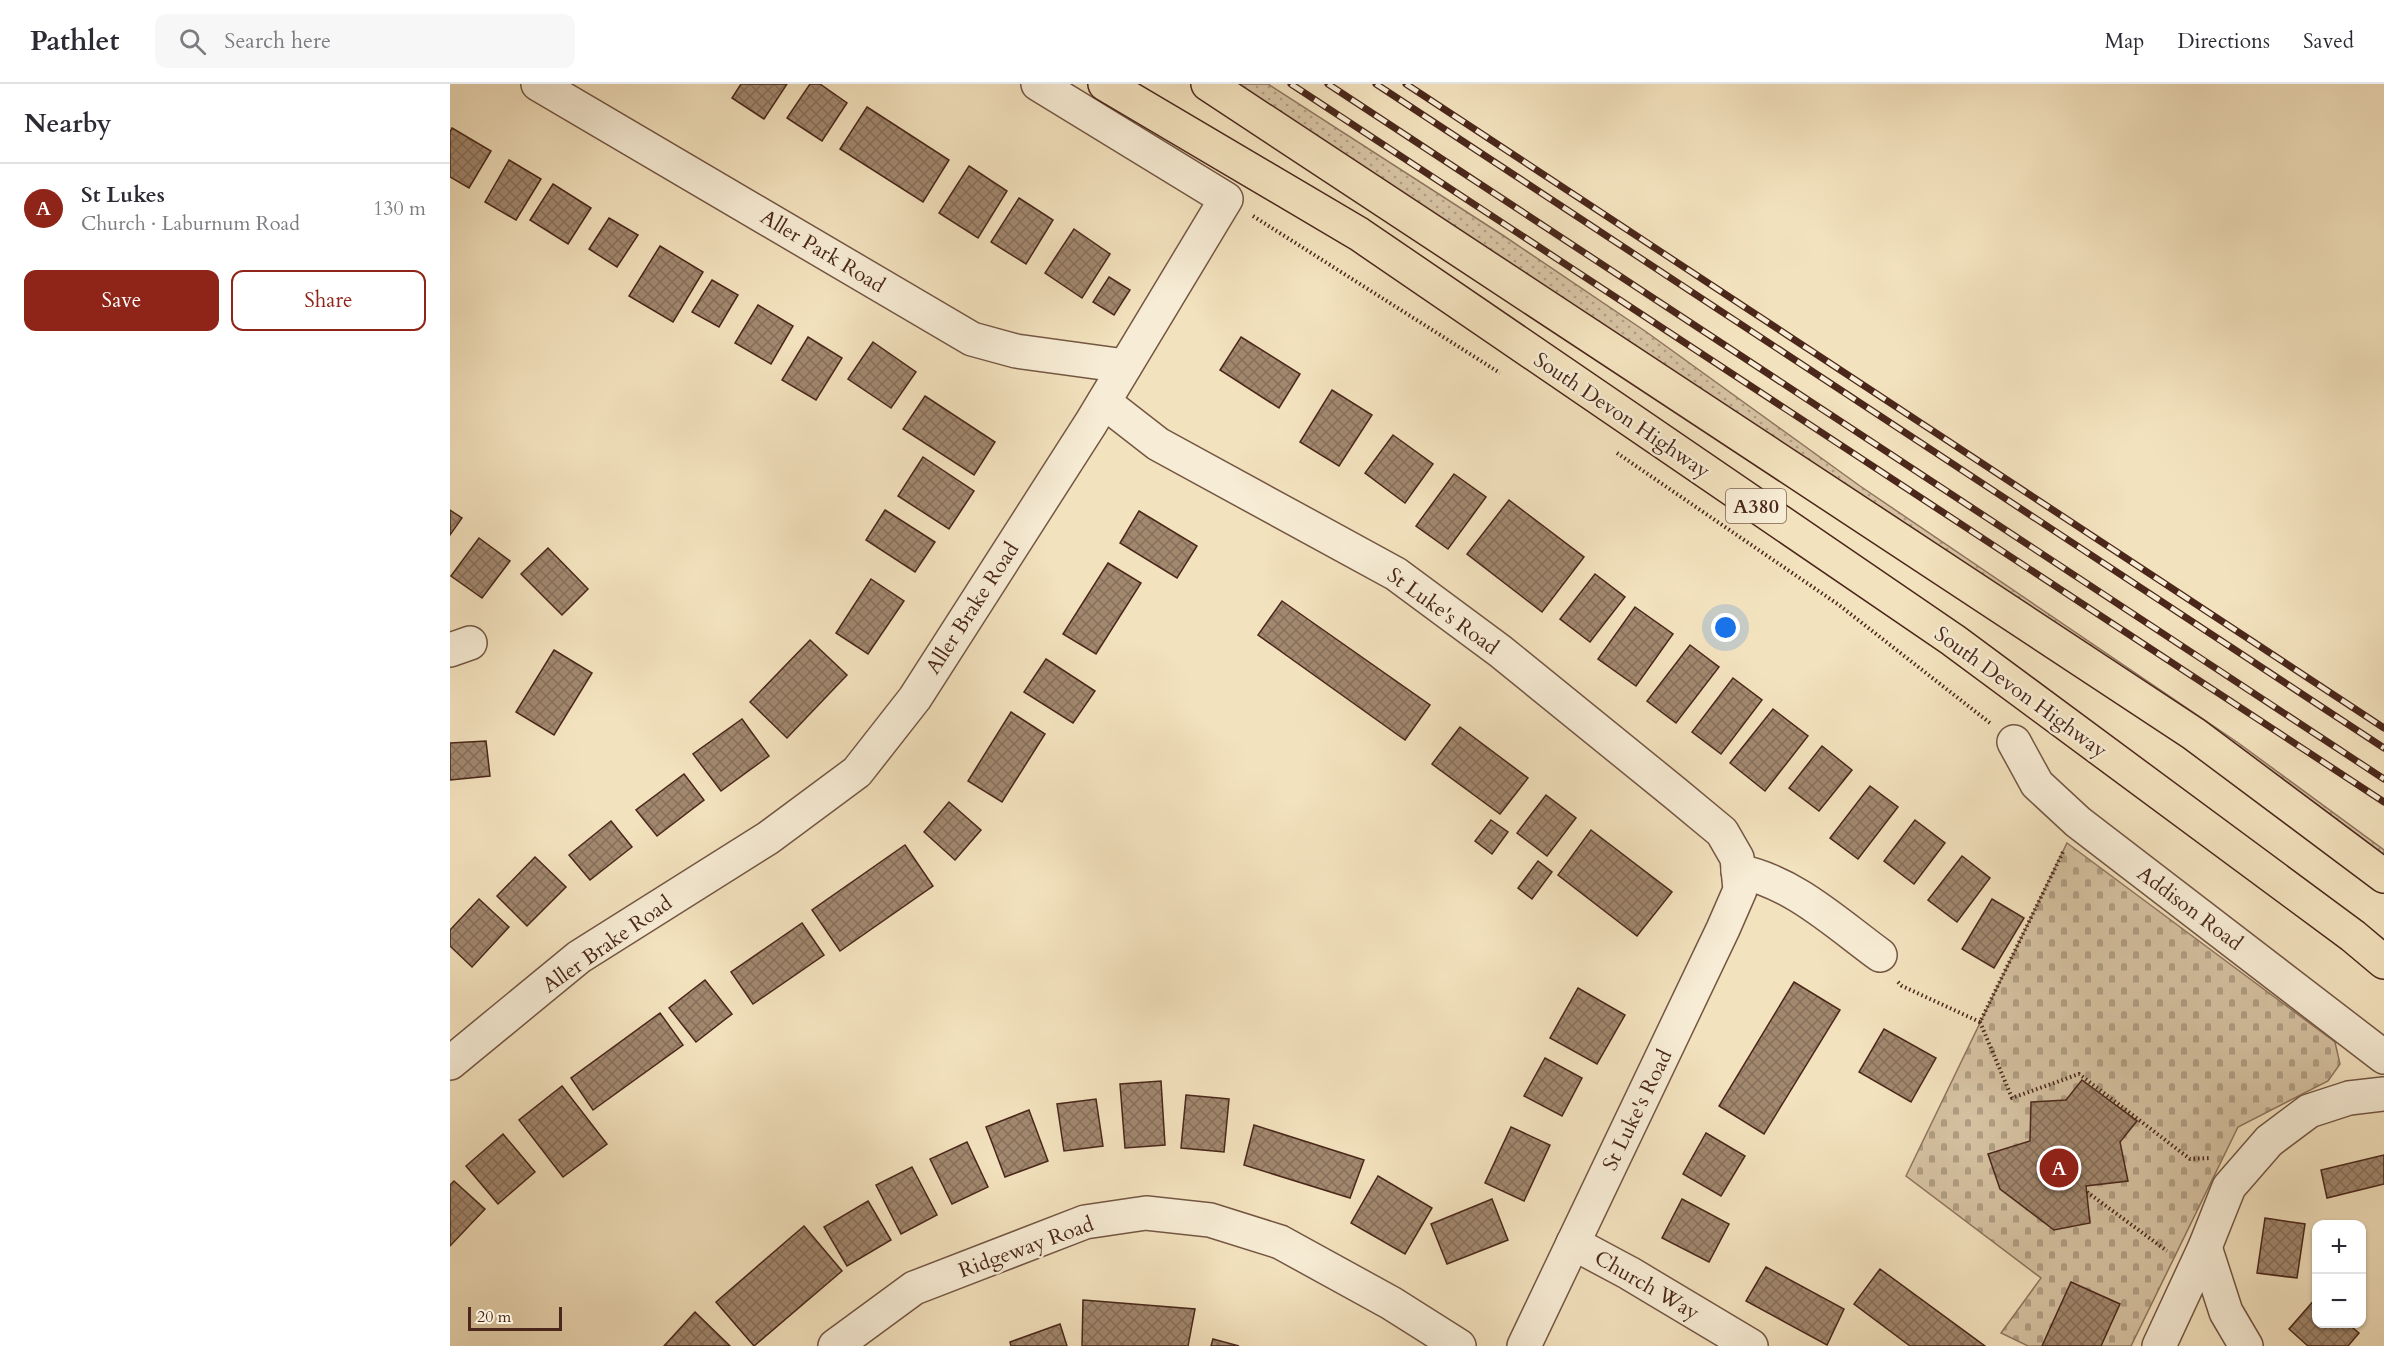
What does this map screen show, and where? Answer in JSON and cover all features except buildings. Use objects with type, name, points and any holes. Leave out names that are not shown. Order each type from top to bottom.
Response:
[{"type":"highway","name":"South Devon Highway","points":[[1105,84],[1359,234],[1953,640],[2353,936],[2384,962]]},
{"type":"highway","name":"A380","points":[[1208,84],[2185,728],[2384,876]]},
{"type":"street","name":"Aller Park Road","points":[[538,84],[972,339],[1016,351],[1125,366]]},
{"type":"street","points":[[1038,84],[1226,199]]},
{"type":"street","name":"Aller Brake Road","points":[[450,1063],[579,957],[768,838],[857,772],[915,698],[1104,402],[1226,199]]},
{"type":"street","name":"St Luke's Road","points":[[1104,402],[1158,444],[1396,574],[1500,651],[1722,832],[1737,858],[1740,890],[1723,929],[1524,1346]]},
{"type":"street","name":"Addison Road","points":[[2014,742],[2037,784],[2078,822],[2384,1057]]},
{"type":"street","points":[[1738,871],[1760,876],[1793,891],[1880,955]]},
{"type":"street","points":[[2159,1346],[2229,1187],[2269,1141],[2309,1111],[2349,1098],[2384,1094]]},
{"type":"street","name":"Ridgeway Road","points":[[835,1346],[914,1288],[1085,1222],[1146,1213],[1210,1220],[1280,1242],[1391,1303],[1459,1346]]},
{"type":"street","name":"Church Way","points":[[1573,1244],[1629,1273],[1751,1346]]},
{"type":"street","points":[[2199,1259],[2246,1346]]},
{"type":"path","points":[[1226,199],[1508,378]]},
{"type":"path","points":[[1615,452],[1839,605],[2014,742]]},
{"type":"path","points":[[1980,1022],[2078,822]]},
{"type":"path","points":[[1880,955],[1902,986],[1980,1022],[2012,1098],[2079,1074],[2190,1159],[2256,1157]]},
{"type":"path","points":[[2087,1192],[2199,1259]]},
{"type":"green space","points":[[1223,84],[1268,84],[1504,236],[1645,331],[1860,486],[2237,742],[2384,850],[2384,889],[2185,740]]},
{"type":"green space","points":[[2067,843],[2335,1042],[2340,1064],[2328,1081],[2238,1127],[2131,1346],[2028,1346],[2001,1333],[2041,1278],[1906,1176]]},
{"type":"railway","points":[[1291,84],[2384,802]]},
{"type":"railway","points":[[1328,84],[2384,779]]},
{"type":"railway","points":[[1376,84],[2384,748]]},
{"type":"railway","points":[[1406,84],[2384,728]]},
{"type":"place","name":"St Lukes","points":[[2059,1168]]}]
